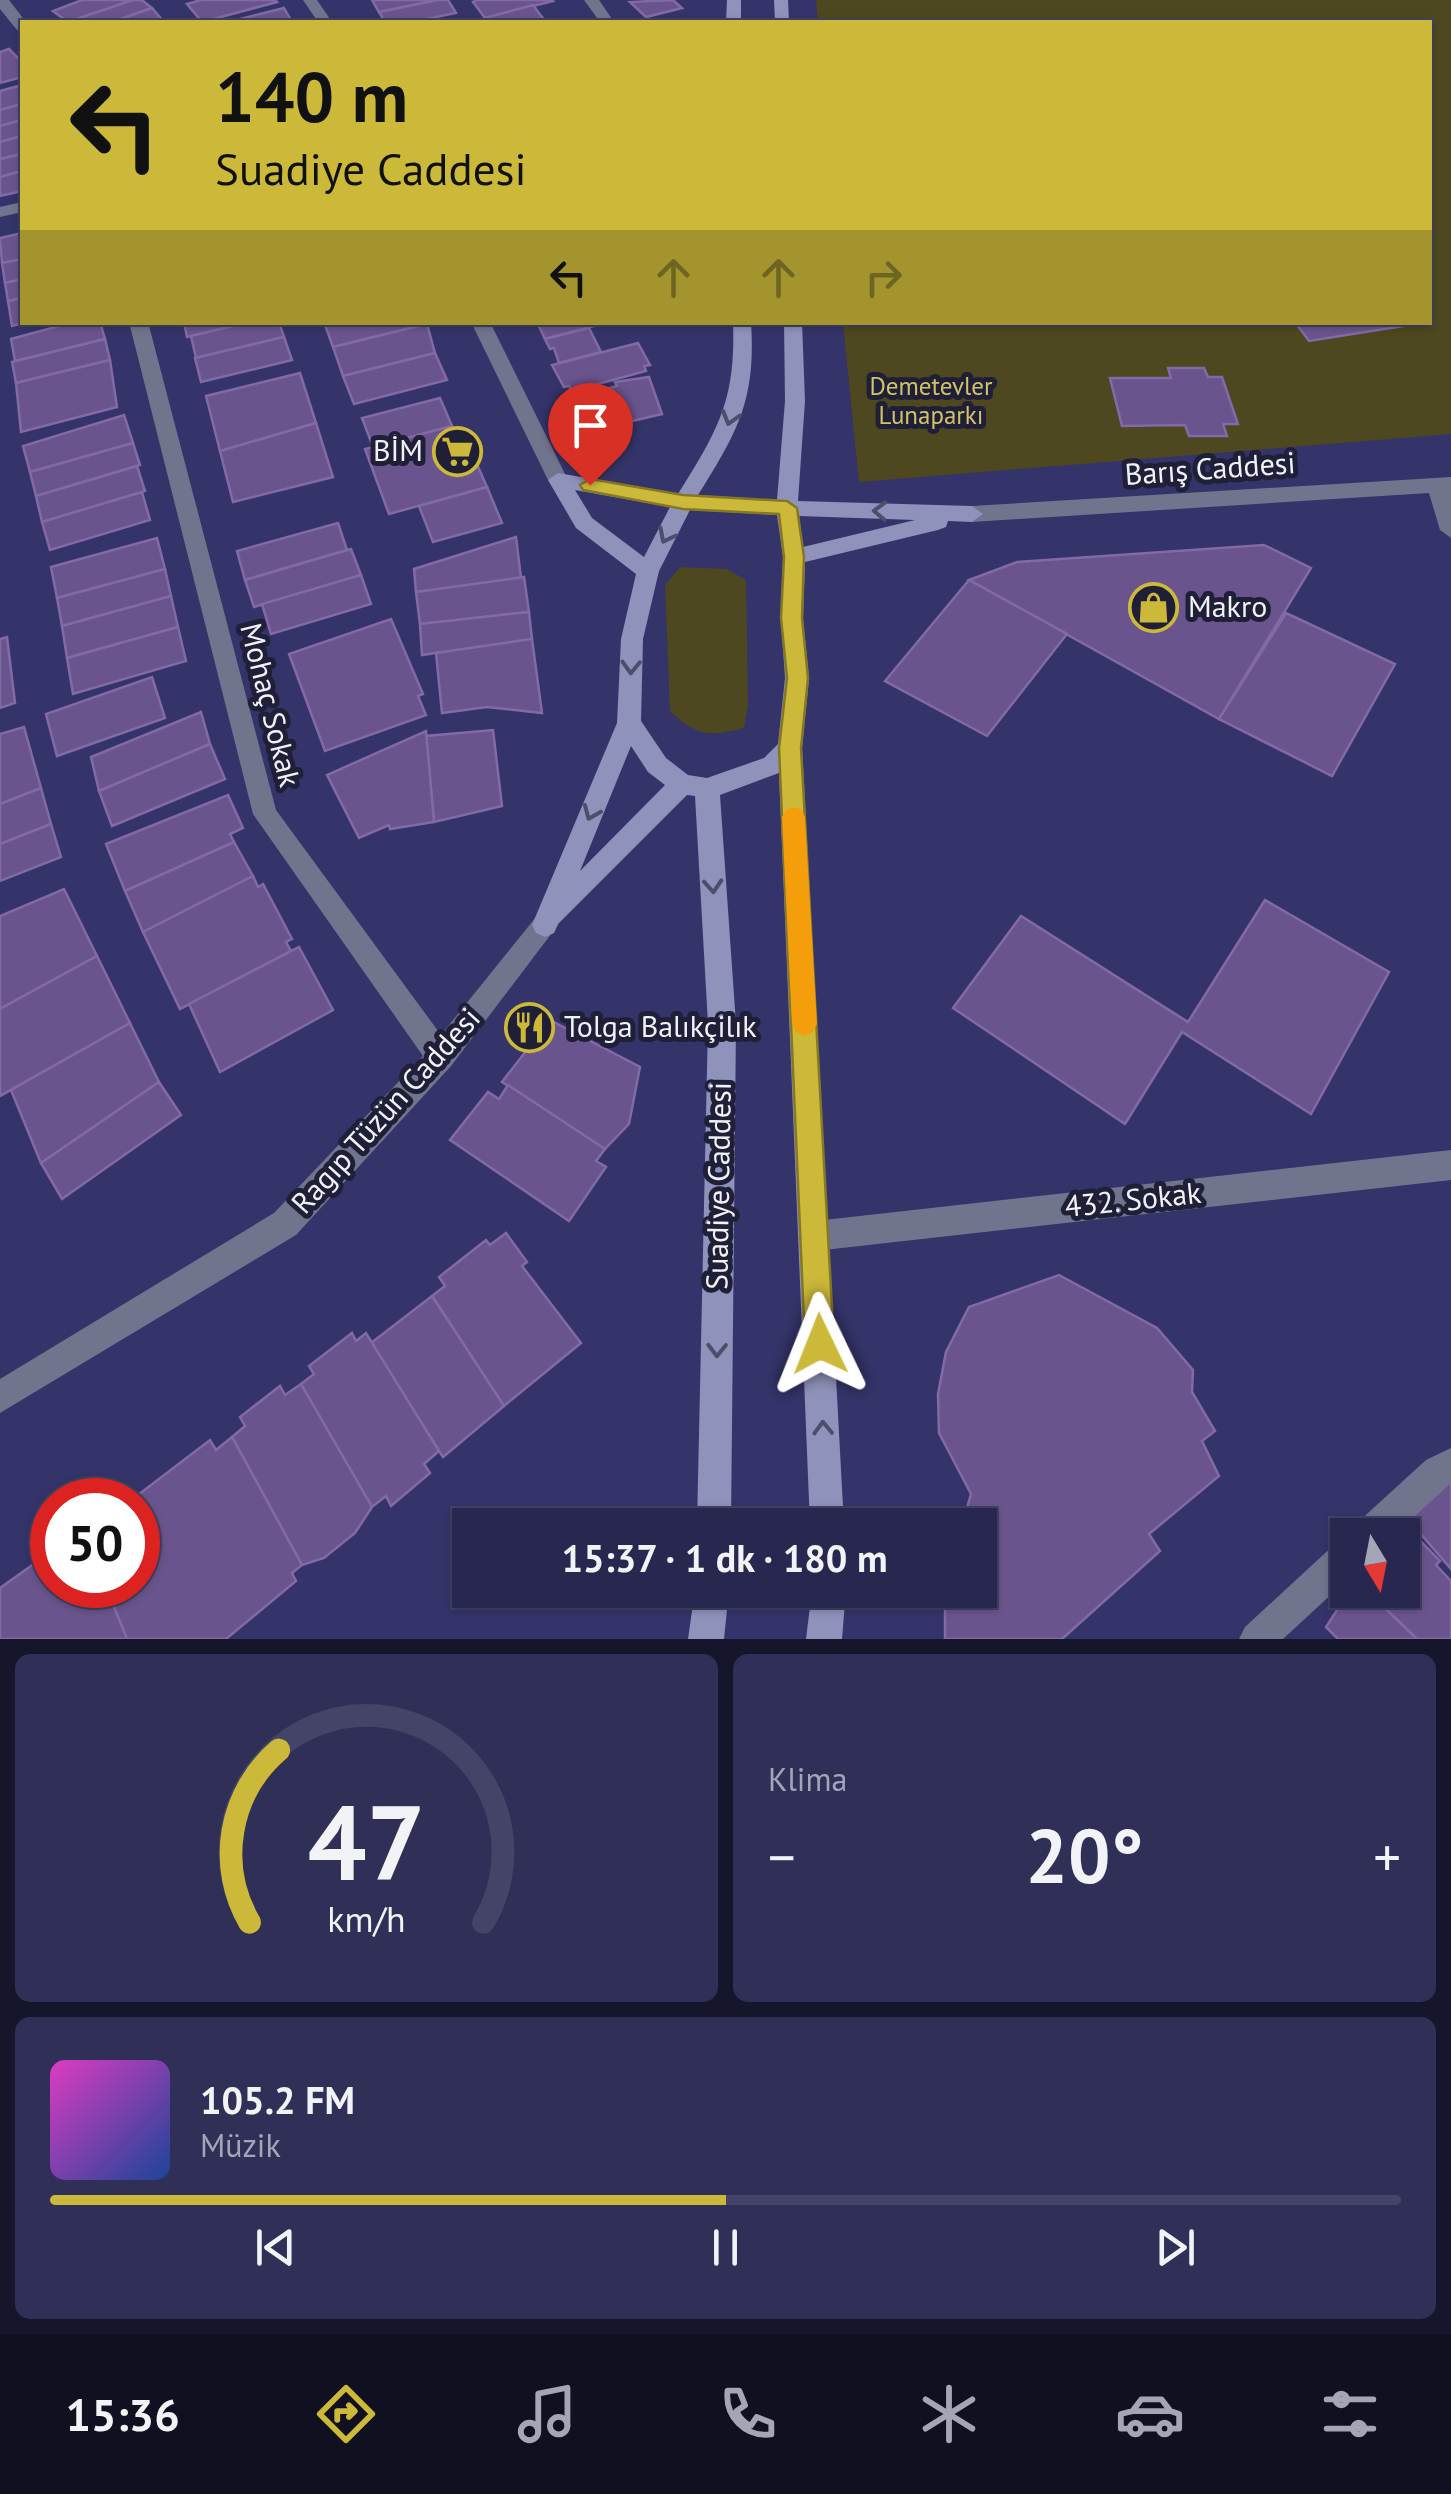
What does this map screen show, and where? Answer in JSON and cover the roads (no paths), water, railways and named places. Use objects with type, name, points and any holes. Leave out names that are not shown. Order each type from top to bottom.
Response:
[{"type":"main road","points":[[742,325],[744,364],[726,432],[683,502],[648,571],[632,639],[629,723],[657,764],[695,786],[773,766],[790,748]]},
{"type":"main road","points":[[793,325],[795,401],[787,508],[794,557],[792,618],[798,678],[790,748],[826,1508]]},
{"type":"main road","points":[[558,480],[683,502],[787,508]]},
{"type":"main road","points":[[558,480],[584,523],[648,571]]},
{"type":"main road","name":"Barış Caddesi","points":[[787,508],[972,514]]},
{"type":"main road","name":"Barış Caddesi","points":[[794,557],[972,514]]},
{"type":"main road","name":"Ragıp Tüzün Caddesi","points":[[545,925],[629,723]]},
{"type":"main road","name":"Ragıp Tüzün Caddesi","points":[[545,925],[695,786]]},
{"type":"main road","name":"Suadiye Caddesi","points":[[695,786],[722,1024],[714,1508]]},
{"type":"main road","points":[[706,1639],[710,1608]]},
{"type":"main road","points":[[824,1639],[827,1608]]},
{"type":"street","points":[[1,0],[20,24]]},
{"type":"street","name":"Mohaç Sokak","points":[[139,325],[265,814],[441,1057]]},
{"type":"street","points":[[481,325],[558,480]]},
{"type":"street","points":[[1444,484],[1451,530]]},
{"type":"street","name":"Barış Caddesi","points":[[972,514],[1444,484]]},
{"type":"street","name":"Ragıp Tüzün Caddesi","points":[[1,1394],[286,1224],[441,1057],[545,925]]},
{"type":"street","name":"432. Sokak","points":[[815,1236],[1451,1165]]},
{"type":"street","points":[[1388,1518],[1438,1472],[1451,1465]]},
{"type":"street","points":[[1256,1639],[1330,1571]]},
{"type":"place","name":"BİM","points":[[458,451]]},
{"type":"place","name":"Makro","points":[[1153,607]]},
{"type":"place","name":"Tolga Balıkçilık","points":[[529,1027]]},
{"type":"park label","name":"Demetevler Lunaparkı","points":[[931,400]]}]
